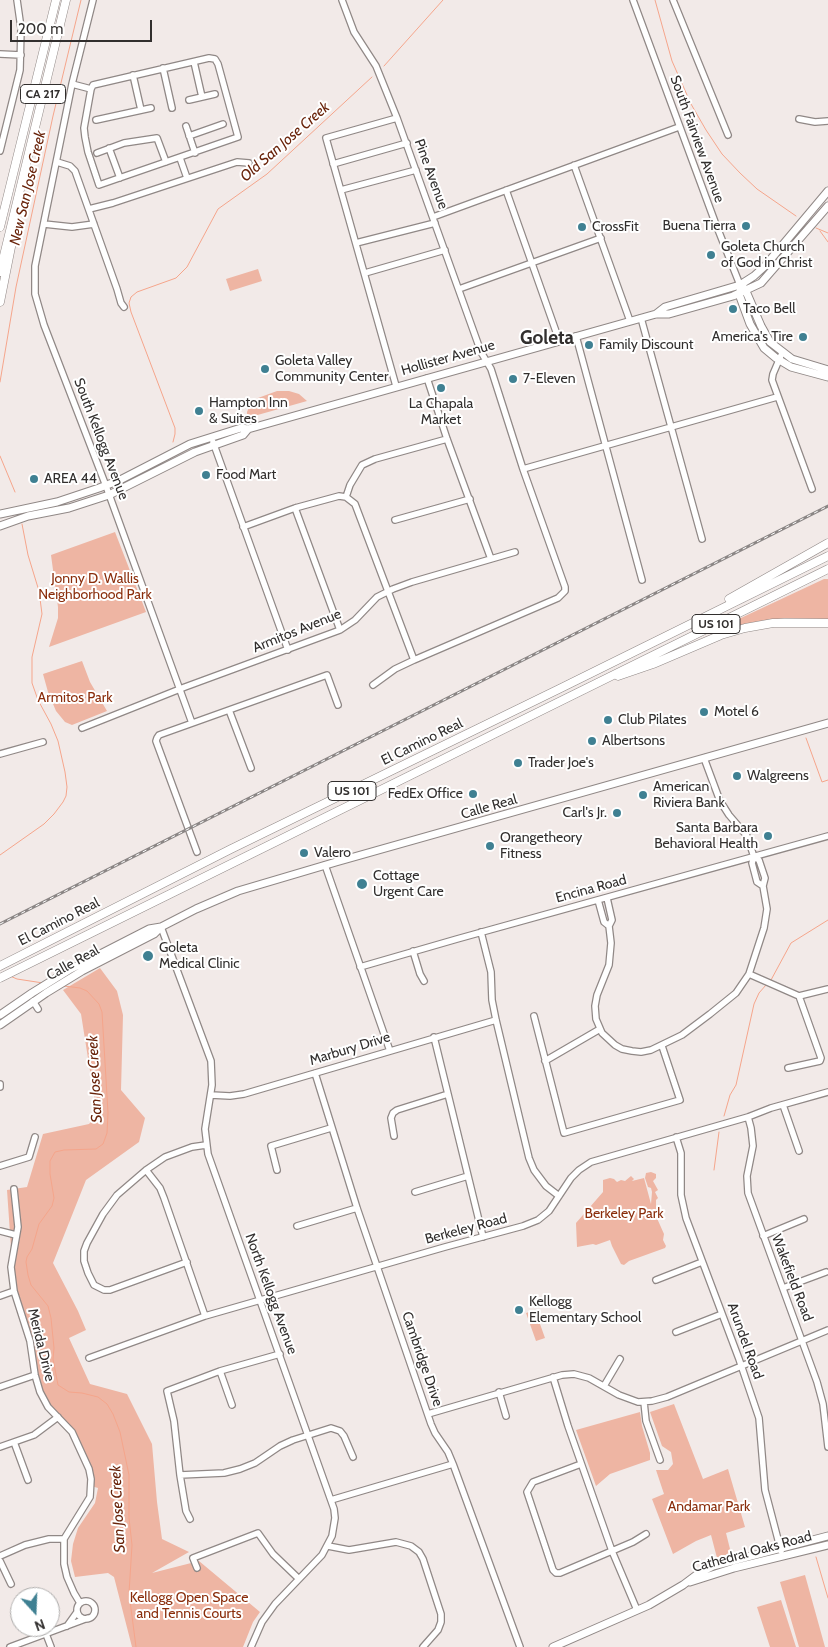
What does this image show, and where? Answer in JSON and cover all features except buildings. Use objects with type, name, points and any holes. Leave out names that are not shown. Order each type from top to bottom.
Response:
[{"type":"highway","name":"CA 217","points":[[0,227],[56,0]]},
{"type":"highway","name":"CA 217","points":[[0,272],[66,0]]},
{"type":"highway","points":[[0,206],[10,186]]},
{"type":"highway","points":[[0,302],[16,225],[20,188]]},
{"type":"highway","points":[[694,622],[706,612],[828,543]]},
{"type":"highway","name":"El Camino Real","points":[[0,966],[231,849],[828,556]]},
{"type":"highway","name":"El Camino Real","points":[[0,978],[828,569]]},
{"type":"highway","points":[[604,679],[627,673],[733,631],[759,625],[786,623],[828,624]]},
{"type":"main road","name":"Hollister Avenue","points":[[656,314],[665,307],[740,285],[754,276],[765,266],[828,191]]},
{"type":"main road","name":"Hollister Avenue","points":[[0,514],[69,508],[109,495],[240,428],[248,429],[559,340],[656,314],[669,314],[739,294],[761,283],[828,206]]},
{"type":"main road","name":"South Fairview Avenue","points":[[740,285],[747,291],[770,342],[782,353],[797,362],[828,370]]},
{"type":"main road","name":"South Fairview Avenue","points":[[740,285],[739,294],[750,324],[764,348],[778,360],[798,370],[828,377]]},
{"type":"main road","name":"Hollister Avenue","points":[[0,526],[27,512],[106,486],[177,450],[213,441]]},
{"type":"main road","name":"Calle Real","points":[[0,1015],[59,976],[149,929],[161,927],[238,891],[828,723]]},
{"type":"main road","name":"Calle Real","points":[[0,1025],[33,1001],[70,978],[154,934],[161,927]]},
{"type":"main road","name":"Cathedral Oaks Road","points":[[553,1647],[637,1610],[713,1566],[828,1536]]},
{"type":"main road","name":"Cathedral Oaks Road","points":[[683,1585],[734,1568],[828,1545]]},
{"type":"street","points":[[0,152],[17,87],[21,55],[21,28],[17,0]]},
{"type":"street","name":"South Kellogg Avenue","points":[[93,0],[72,84],[35,266],[37,303],[192,723]]},
{"type":"street","name":"Pine Avenue","points":[[342,0],[354,32],[376,66],[407,143],[481,351],[491,369],[523,468],[565,583],[565,591],[558,598],[414,660]]},
{"type":"street","name":"South Fairview Avenue","points":[[633,0],[740,285]]},
{"type":"street","points":[[673,0],[728,135]]},
{"type":"street","points":[[0,54],[21,55]]},
{"type":"street","points":[[209,58],[215,60],[218,64],[238,137],[99,185],[88,152],[84,128],[90,89],[96,83],[194,62],[209,58]]},
{"type":"street","points":[[194,62],[202,97]]},
{"type":"street","points":[[164,68],[172,108]]},
{"type":"street","points":[[133,75],[141,110]]},
{"type":"street","points":[[72,84],[90,89]]},
{"type":"street","points":[[189,100],[215,94]]},
{"type":"street","points":[[96,120],[151,108]]},
{"type":"street","points":[[396,386],[326,138],[397,118]]},
{"type":"street","points":[[799,119],[828,122]]},
{"type":"street","points":[[189,136],[223,124]]},
{"type":"street","points":[[186,126],[195,152]]},
{"type":"street","points":[[356,244],[434,220],[506,190],[680,127]]},
{"type":"street","points":[[97,152],[124,143],[157,138],[166,162]]},
{"type":"street","points":[[333,164],[407,143]]},
{"type":"street","points":[[109,148],[120,178]]},
{"type":"street","points":[[180,158],[187,178]]},
{"type":"street","points":[[57,162],[70,166],[75,171],[124,307]]},
{"type":"street","points":[[89,209],[113,203],[237,162],[249,164]]},
{"type":"street","points":[[574,165],[630,321]]},
{"type":"street","points":[[340,190],[416,170]]},
{"type":"street","points":[[506,190],[559,340]]},
{"type":"street","points":[[44,224],[72,228],[94,224]]},
{"type":"street","points":[[459,289],[601,238]]},
{"type":"street","points":[[364,273],[445,250]]},
{"type":"street","points":[[641,318],[702,539]]},
{"type":"street","points":[[576,336],[642,580]]},
{"type":"street","points":[[782,353],[772,380],[812,489]]},
{"type":"street","points":[[427,378],[491,559]]},
{"type":"street","points":[[523,468],[777,396]]},
{"type":"street","points":[[346,497],[350,485],[362,465],[375,459],[447,439]]},
{"type":"street","points":[[213,441],[288,650]]},
{"type":"street","points":[[243,527],[295,508],[338,496],[346,497],[355,504],[414,660],[395,669],[373,685]]},
{"type":"street","points":[[395,520],[470,499]]},
{"type":"street","points":[[295,508],[340,630]]},
{"type":"street","name":"Armitos Avenue","points":[[82,728],[180,689],[340,630],[355,620],[377,597],[388,591],[412,582],[515,552]]},
{"type":"street","points":[[197,852],[156,738],[192,723],[327,675],[338,705]]},
{"type":"street","points":[[229,710],[250,768]]},
{"type":"street","points":[[0,754],[43,742]]},
{"type":"street","points":[[607,898],[612,920],[610,926],[612,943],[609,965],[597,995],[595,1006],[596,1019],[600,1029],[611,1042],[622,1049],[641,1052],[662,1046],[682,1035],[736,993],[749,974],[766,918],[766,904],[763,886],[757,882],[752,863],[754,857],[747,836],[720,801],[704,758]]},
{"type":"street","name":"Encina Road","points":[[360,967],[828,836]]},
{"type":"street","points":[[325,865],[390,1051]]},
{"type":"street","points":[[598,900],[604,922],[610,926]]},
{"type":"street","name":"North Kellogg Avenue","points":[[161,927],[210,1057],[213,1076],[205,1129],[206,1145],[334,1509],[334,1528],[328,1546],[322,1555],[271,1610],[262,1622],[251,1647]]},
{"type":"street","points":[[481,932],[490,972],[496,1020],[531,1164],[546,1186],[559,1196]]},
{"type":"street","points":[[413,951],[424,981]]},
{"type":"street","points":[[749,974],[799,996],[828,989]]},
{"type":"street","points":[[788,1068],[820,1061],[821,1058],[799,996]]},
{"type":"street","points":[[33,1001],[38,1009]]},
{"type":"street","points":[[534,1016],[564,1133],[680,1100],[662,1046]]},
{"type":"street","name":"Marbury Drive","points":[[211,1095],[223,1097],[237,1096],[496,1020]]},
{"type":"street","points":[[545,1061],[600,1029]]},
{"type":"street","points":[[434,1038],[483,1237]]},
{"type":"street","name":"Cambridge Drive","points":[[315,1073],[357,1208],[428,1414],[435,1433],[448,1452],[453,1464],[520,1647]]},
{"type":"street","name":"Berkeley Road","points":[[89,1358],[205,1316],[532,1223],[549,1211],[571,1178],[591,1162],[828,1092]]},
{"type":"street","points":[[394,1136],[393,1113],[397,1110],[448,1094]]},
{"type":"street","points":[[783,1105],[799,1151]]},
{"type":"street","name":"Wakefield Road","points":[[748,1117],[753,1146],[747,1185],[750,1200],[825,1403],[828,1447]]},
{"type":"street","points":[[277,1170],[271,1146],[331,1128]]},
{"type":"street","points":[[0,1166],[29,1157],[34,1137]]},
{"type":"street","name":"Arundel Road","points":[[676,1137],[681,1161],[683,1204],[702,1262],[759,1418],[765,1490],[782,1557]]},
{"type":"street","points":[[186,1262],[110,1290],[94,1285],[84,1261],[84,1252],[95,1229],[117,1195],[146,1170],[165,1157],[178,1151],[206,1145]]},
{"type":"street","points":[[146,1170],[160,1188],[205,1316]]},
{"type":"street","points":[[415,1192],[468,1176]]},
{"type":"street","name":"Merida Drive","points":[[14,1189],[18,1216],[11,1267],[14,1291],[30,1341],[35,1375],[40,1392],[48,1407],[72,1432],[78,1443],[89,1469],[91,1479],[90,1497],[64,1539]]},
{"type":"street","points":[[297,1226],[357,1208]]},
{"type":"street","points":[[763,1236],[804,1219]]},
{"type":"street","points":[[0,1231],[16,1236]]},
{"type":"street","points":[[656,1280],[702,1262]]},
{"type":"street","points":[[783,1288],[826,1272]]},
{"type":"street","points":[[0,1296],[14,1291]]},
{"type":"street","points":[[676,1332],[722,1314]]},
{"type":"street","points":[[428,1414],[499,1392],[554,1377],[574,1374],[594,1380],[627,1399],[644,1402],[667,1397],[828,1330]]},
{"type":"street","points":[[190,1519],[186,1511],[174,1421],[167,1391],[220,1371],[280,1354]]},
{"type":"street","points":[[604,1386],[620,1359]]},
{"type":"street","points":[[220,1371],[232,1405]]},
{"type":"street","points":[[0,1387],[35,1375]]},
{"type":"street","points":[[554,1377],[568,1426],[612,1551],[637,1610]]},
{"type":"street","points":[[499,1392],[506,1416]]},
{"type":"street","points":[[644,1402],[646,1422],[660,1460]]},
{"type":"street","points":[[0,1448],[34,1435],[58,1417]]},
{"type":"street","points":[[180,1475],[224,1473],[240,1469],[255,1463],[280,1446],[331,1428],[340,1431],[344,1436],[353,1457]]},
{"type":"street","points":[[14,1442],[28,1480]]},
{"type":"street","points":[[331,1500],[453,1464]]},
{"type":"street","points":[[582,1464],[526,1486],[556,1575],[633,1542],[646,1534]]},
{"type":"street","points":[[197,1568],[193,1558],[258,1533],[272,1554],[299,1580]]},
{"type":"street","points":[[0,1556],[25,1545],[49,1539],[64,1539],[64,1564],[67,1577],[80,1603]]},
{"type":"street","points":[[328,1546],[350,1550],[396,1542],[411,1546],[419,1552],[441,1614],[438,1630],[423,1647]]},
{"type":"street","points":[[0,1561],[11,1584]]},
{"type":"street","points":[[60,1629],[94,1614],[94,1607],[88,1601],[80,1603]]},
{"type":"street","points":[[67,1626],[77,1612],[80,1603]]},
{"type":"street","points":[[77,1612],[82,1618],[88,1618]]},
{"type":"street","points":[[10,1647],[38,1637]]},
{"type":"green space","points":[[258,269],[262,281],[230,291],[226,279]]},
{"type":"green space","points":[[277,391],[289,391],[299,394],[307,401],[247,418],[250,405],[258,398]]},
{"type":"green space","name":"Jonny D. Wallis Neighborhood Park","points":[[115,532],[146,612],[49,647],[58,618],[51,555]]},
{"type":"green space","points":[[824,579],[828,579],[828,619],[784,618],[729,629],[726,625]]},
{"type":"green space","name":"Armitos Park","points":[[82,661],[90,682],[107,711],[72,725],[65,722],[56,711],[43,674]]},
{"type":"green space","name":"Kellogg Open Space and Tennis Courts","points":[[100,968],[117,991],[123,1015],[121,1090],[145,1118],[139,1142],[86,1180],[53,1263],[86,1330],[69,1338],[90,1384],[127,1394],[152,1444],[162,1539],[189,1552],[152,1573],[199,1561],[260,1612],[253,1622],[243,1647],[132,1647],[114,1577],[108,1573],[75,1577],[71,1561],[73,1544],[78,1528],[95,1503],[98,1488],[91,1486],[91,1479],[78,1443],[40,1392],[33,1356],[14,1291],[7,1190],[27,1187],[43,1134],[89,1124],[97,1115],[81,1014],[63,990]]},
{"type":"green space","name":"Berkeley Park","points":[[646,1173],[656,1174],[656,1178],[653,1181],[658,1190],[655,1192],[658,1198],[656,1200],[656,1216],[664,1234],[665,1248],[629,1261],[624,1265],[621,1264],[610,1240],[596,1245],[577,1247],[576,1223],[603,1192],[603,1180],[610,1178],[617,1182],[625,1181],[631,1176],[634,1179],[632,1181],[644,1178],[651,1204],[652,1192],[645,1178]]},
{"type":"green space","points":[[535,1310],[545,1338],[536,1341],[526,1313]]},
{"type":"green space","name":"Andamar Park","points":[[674,1404],[703,1479],[728,1469],[745,1527],[726,1533],[731,1553],[717,1558],[711,1535],[673,1554],[652,1499],[664,1494],[656,1470],[668,1470],[673,1464],[671,1452],[662,1446],[650,1412]]},
{"type":"green space","points":[[640,1412],[650,1460],[610,1474],[596,1486],[576,1430]]},
{"type":"green space","points":[[805,1575],[825,1647],[799,1647],[780,1582]]},
{"type":"green space","points":[[781,1600],[796,1647],[770,1647],[757,1607]]},
{"type":"waterway","name":"New San Jose Creek","points":[[0,382],[16,287],[53,116],[81,0]]},
{"type":"waterway","name":"Old San Jose Creek","points":[[384,66],[443,0]]},
{"type":"waterway","points":[[655,0],[672,61],[691,104],[706,130],[722,154],[740,173],[757,189],[796,216]]},
{"type":"waterway","name":"Old San Jose Creek","points":[[173,442],[175,428],[131,312],[129,303],[131,297],[137,292],[176,278],[187,267],[218,209],[267,174],[372,77]]},
{"type":"waterway","points":[[816,228],[828,233]]},
{"type":"waterway","points":[[820,231],[828,242]]},
{"type":"waterway","name":"New San Jose Creek","points":[[0,456],[15,492]]},
{"type":"waterway","name":"San Jose Creek","points":[[0,855],[44,824],[54,814],[66,796],[67,787],[58,741],[32,683],[32,657],[42,614],[39,591],[28,555],[22,524]]},
{"type":"waterway","points":[[806,738],[822,782],[828,780]]},
{"type":"waterway","points":[[771,980],[791,943],[828,920]]},
{"type":"waterway","name":"San Jose Creek","points":[[10,976],[43,983]]},
{"type":"waterway","points":[[724,1116],[730,1095],[736,1085],[754,1004],[759,993],[766,985]]},
{"type":"waterway","name":"San Jose Creek","points":[[64,986],[87,991],[99,1004],[102,1012],[108,1113],[107,1133],[103,1144],[96,1149],[55,1152],[50,1161],[54,1198],[52,1206],[39,1224],[26,1262],[31,1285],[48,1306],[54,1348],[53,1359],[58,1385],[69,1392],[98,1397],[107,1404],[120,1432],[129,1475],[129,1518],[132,1545],[129,1593],[136,1647]]},
{"type":"waterway","points":[[714,1170],[719,1132]]},
{"type":"waterway","points":[[816,1557],[828,1598]]},
{"type":"railway","points":[[0,924],[828,506]]},
{"type":"place","name":"Buena Tierra","points":[[746,226]]},
{"type":"place","name":"CrossFit","points":[[582,227]]},
{"type":"place","name":"Goleta Church of God in Christ","points":[[711,255]]},
{"type":"place","name":"Taco Bell","points":[[733,309]]},
{"type":"place","name":"America's Tire","points":[[803,337]]},
{"type":"place","name":"Family Discount","points":[[589,345]]},
{"type":"place","name":"Goleta Valley Community Center","points":[[265,369]]},
{"type":"place","name":"7-Eleven","points":[[513,379]]},
{"type":"place","name":"La Chapala Market","points":[[441,388]]},
{"type":"place","name":"Hampton Inn & Suites","points":[[199,411]]},
{"type":"place","name":"Food Mart","points":[[206,475]]},
{"type":"place","name":"AREA 44","points":[[34,479]]},
{"type":"place","name":"Motel 6","points":[[704,712]]},
{"type":"place","name":"Club Pilates","points":[[608,720]]},
{"type":"place","name":"Albertsons","points":[[592,741]]},
{"type":"place","name":"Trader Joe's","points":[[518,763]]},
{"type":"place","name":"Walgreens","points":[[737,776]]},
{"type":"place","name":"FedEx Office","points":[[473,794]]},
{"type":"place","name":"American Riviera Bank","points":[[643,795]]},
{"type":"place","name":"Carl's Jr.","points":[[617,813]]},
{"type":"place","name":"Santa Barbara Behavioral Health","points":[[768,836]]},
{"type":"place","name":"Orangetheory Fitness","points":[[490,846]]},
{"type":"place","name":"Valero","points":[[304,853]]},
{"type":"place","name":"Cottage Urgent Care","points":[[362,884]]},
{"type":"place","name":"Goleta Medical Clinic","points":[[148,956]]},
{"type":"place","name":"Kellogg Elementary School","points":[[519,1310]]},
{"type":"district","name":"Goleta","points":[[547,338]]}]
